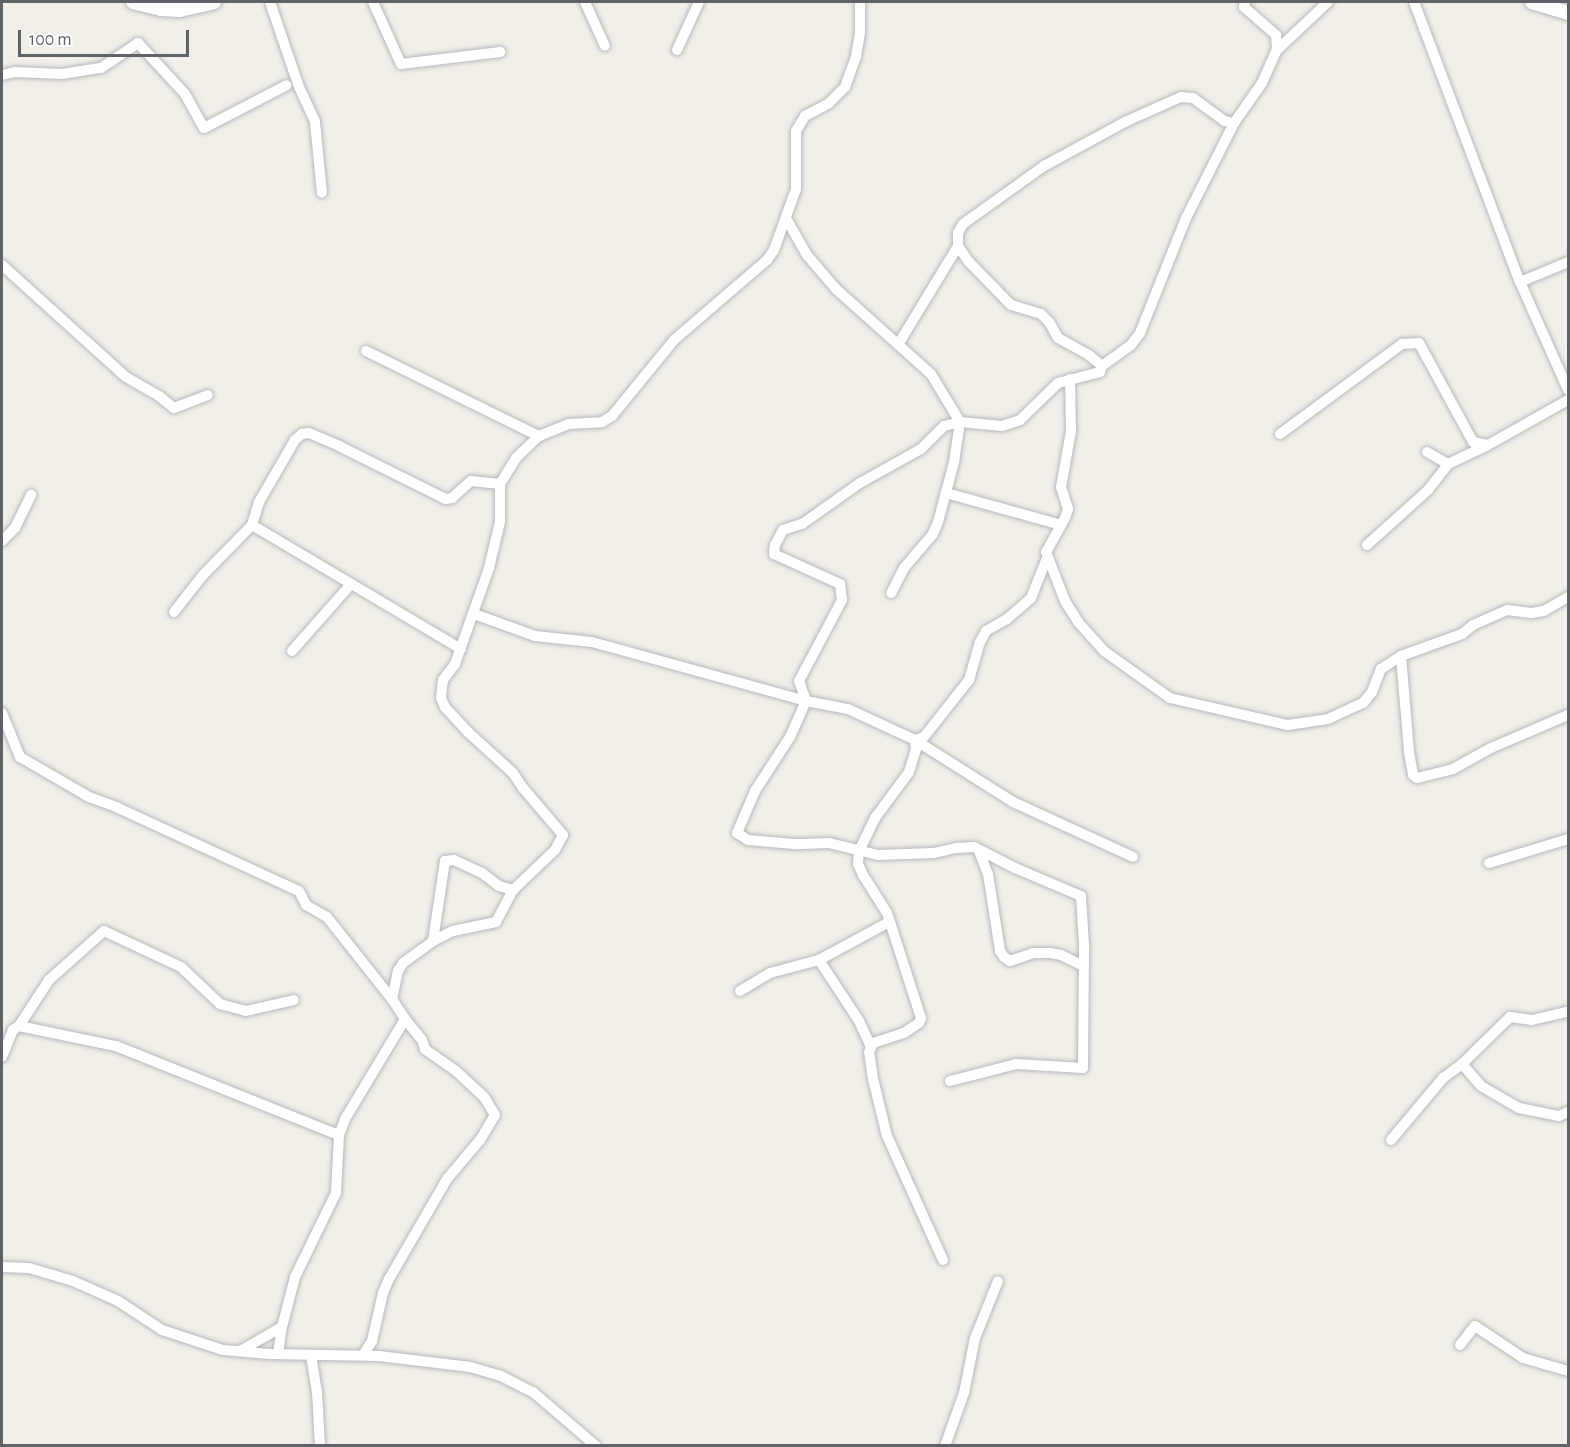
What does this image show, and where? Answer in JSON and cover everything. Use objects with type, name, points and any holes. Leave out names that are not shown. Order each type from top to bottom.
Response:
[{"type":"street","points":[[133,2],[161,9],[180,10],[214,2]]},
{"type":"street","points":[[270,2],[292,68],[315,122],[322,193]]},
{"type":"street","points":[[373,2],[401,64],[500,52]]},
{"type":"street","points":[[585,2],[605,46]]},
{"type":"street","points":[[677,50],[699,2]]},
{"type":"street","points":[[392,999],[395,976],[403,963],[433,941],[453,931],[496,922],[513,890],[555,849],[563,834],[513,773],[468,732],[445,706],[441,698],[443,680],[455,664],[461,649],[497,538],[500,484],[516,458],[539,436],[568,424],[602,422],[612,417],[674,340],[767,260],[787,220],[796,189],[796,132],[805,116],[829,103],[845,87],[856,56],[860,33],[860,2]]},
{"type":"street","points":[[1245,2],[1244,7],[1276,35],[1277,50]]},
{"type":"street","points":[[950,1081],[1016,1064],[1083,1068],[1084,966],[1081,896],[967,846],[934,853],[878,855],[829,843],[794,844],[748,840],[737,833],[755,791],[790,737],[806,701],[799,681],[842,600],[840,584],[774,554],[775,545],[783,530],[802,524],[860,483],[921,449],[944,426],[960,422],[1002,426],[1012,424],[1028,414],[1047,391],[1070,379],[1100,372],[1102,366],[1120,355],[1140,333],[1173,247],[1234,123],[1262,82],[1277,50],[1328,2]]},
{"type":"street","points":[[1414,2],[1520,282],[1568,388]]},
{"type":"street","points":[[1532,2],[1569,13]]},
{"type":"street","points":[[2,75],[15,72],[62,74],[101,68],[138,43],[185,94],[204,128],[287,86]]},
{"type":"street","points":[[1102,366],[1089,355],[1058,338],[1049,322],[1041,314],[1011,305],[958,246],[956,236],[963,224],[1007,191],[1067,152],[1126,122],[1188,96],[1225,121],[1234,123]]},
{"type":"street","points":[[787,220],[807,255],[836,289],[931,374],[960,422],[946,492],[933,534],[904,568],[891,593]]},
{"type":"street","points":[[898,343],[958,246]]},
{"type":"street","points":[[1520,282],[1569,262]]},
{"type":"street","points":[[2,265],[126,377],[159,396],[174,408],[208,395]]},
{"type":"street","points":[[1280,434],[1402,344],[1419,343],[1473,442],[1488,445]]},
{"type":"street","points":[[366,351],[539,436]]},
{"type":"street","points":[[915,740],[924,737],[969,680],[980,642],[986,631],[1007,619],[1031,598],[1047,558],[1049,543],[1068,509],[1061,487],[1071,431],[1070,379]]},
{"type":"street","points":[[1367,545],[1428,490],[1448,464],[1488,445],[1569,400]]},
{"type":"street","points":[[174,612],[203,575],[252,525],[259,502],[295,440],[302,434],[309,433],[339,446],[446,499],[452,498],[471,481],[500,484]]},
{"type":"street","points":[[1426,453],[1448,464]]},
{"type":"street","points":[[946,492],[1061,525]]},
{"type":"street","points":[[2,541],[15,528],[31,495]]},
{"type":"street","points":[[252,525],[461,649]]},
{"type":"street","points":[[1047,558],[1065,601],[1078,622],[1104,651],[1147,683],[1178,701],[1288,725],[1314,723],[1328,719],[1363,703],[1372,692],[1381,669],[1401,656],[1462,634],[1473,626],[1507,610],[1531,613],[1544,611],[1569,597]]},
{"type":"street","points":[[292,651],[351,584]]},
{"type":"street","points":[[474,614],[535,636],[592,642],[806,701],[848,709],[915,740],[1013,802],[1132,857]]},
{"type":"street","points":[[1401,656],[1409,752],[1413,775],[1417,777],[1453,769],[1491,748],[1569,715]]},
{"type":"street","points":[[2,713],[20,757],[88,798],[116,807],[299,891],[306,905],[327,917],[392,999],[422,1040],[425,1049],[456,1071],[484,1097],[495,1115],[480,1140],[447,1179],[389,1279],[383,1293],[372,1341],[363,1356]]},
{"type":"street","points":[[871,1047],[876,1041],[904,1033],[919,1023],[921,1018],[906,965],[880,899],[858,864],[859,851],[875,818],[909,771],[916,749],[915,740]]},
{"type":"street","points":[[1489,863],[1569,838]]},
{"type":"street","points":[[979,851],[988,874],[1000,951],[1004,957],[1010,960],[1033,953],[1050,953],[1061,955],[1084,966]]},
{"type":"street","points":[[433,941],[445,861],[454,860],[482,873],[499,886],[513,890]]},
{"type":"street","points":[[740,991],[770,973],[819,960],[889,922]]},
{"type":"street","points":[[2,1057],[13,1030],[19,1026],[49,980],[105,931],[181,967],[220,1004],[246,1011],[294,1000]]},
{"type":"street","points":[[819,960],[859,1021],[871,1047],[873,1078],[887,1136],[943,1260]]},
{"type":"street","points":[[1391,1140],[1443,1078],[1462,1064],[1510,1017],[1532,1020],[1569,1012]]},
{"type":"street","points":[[278,1354],[282,1327],[295,1277],[336,1193],[339,1136],[345,1119],[374,1067],[405,1019]]},
{"type":"street","points":[[19,1026],[117,1046],[339,1136]]},
{"type":"street","points":[[1462,1064],[1481,1086],[1520,1108],[1559,1116],[1569,1112]]},
{"type":"street","points":[[2,1267],[49,1272],[100,1292],[162,1330],[210,1347],[278,1354],[363,1356],[470,1367],[501,1376],[533,1392],[596,1446]]},
{"type":"street","points":[[945,1446],[964,1393],[975,1338],[998,1281]]},
{"type":"street","points":[[1460,1345],[1475,1326],[1523,1358],[1569,1371]]},
{"type":"street","points":[[240,1351],[282,1327]]},
{"type":"street","points":[[311,1355],[317,1392],[320,1446]]}]
